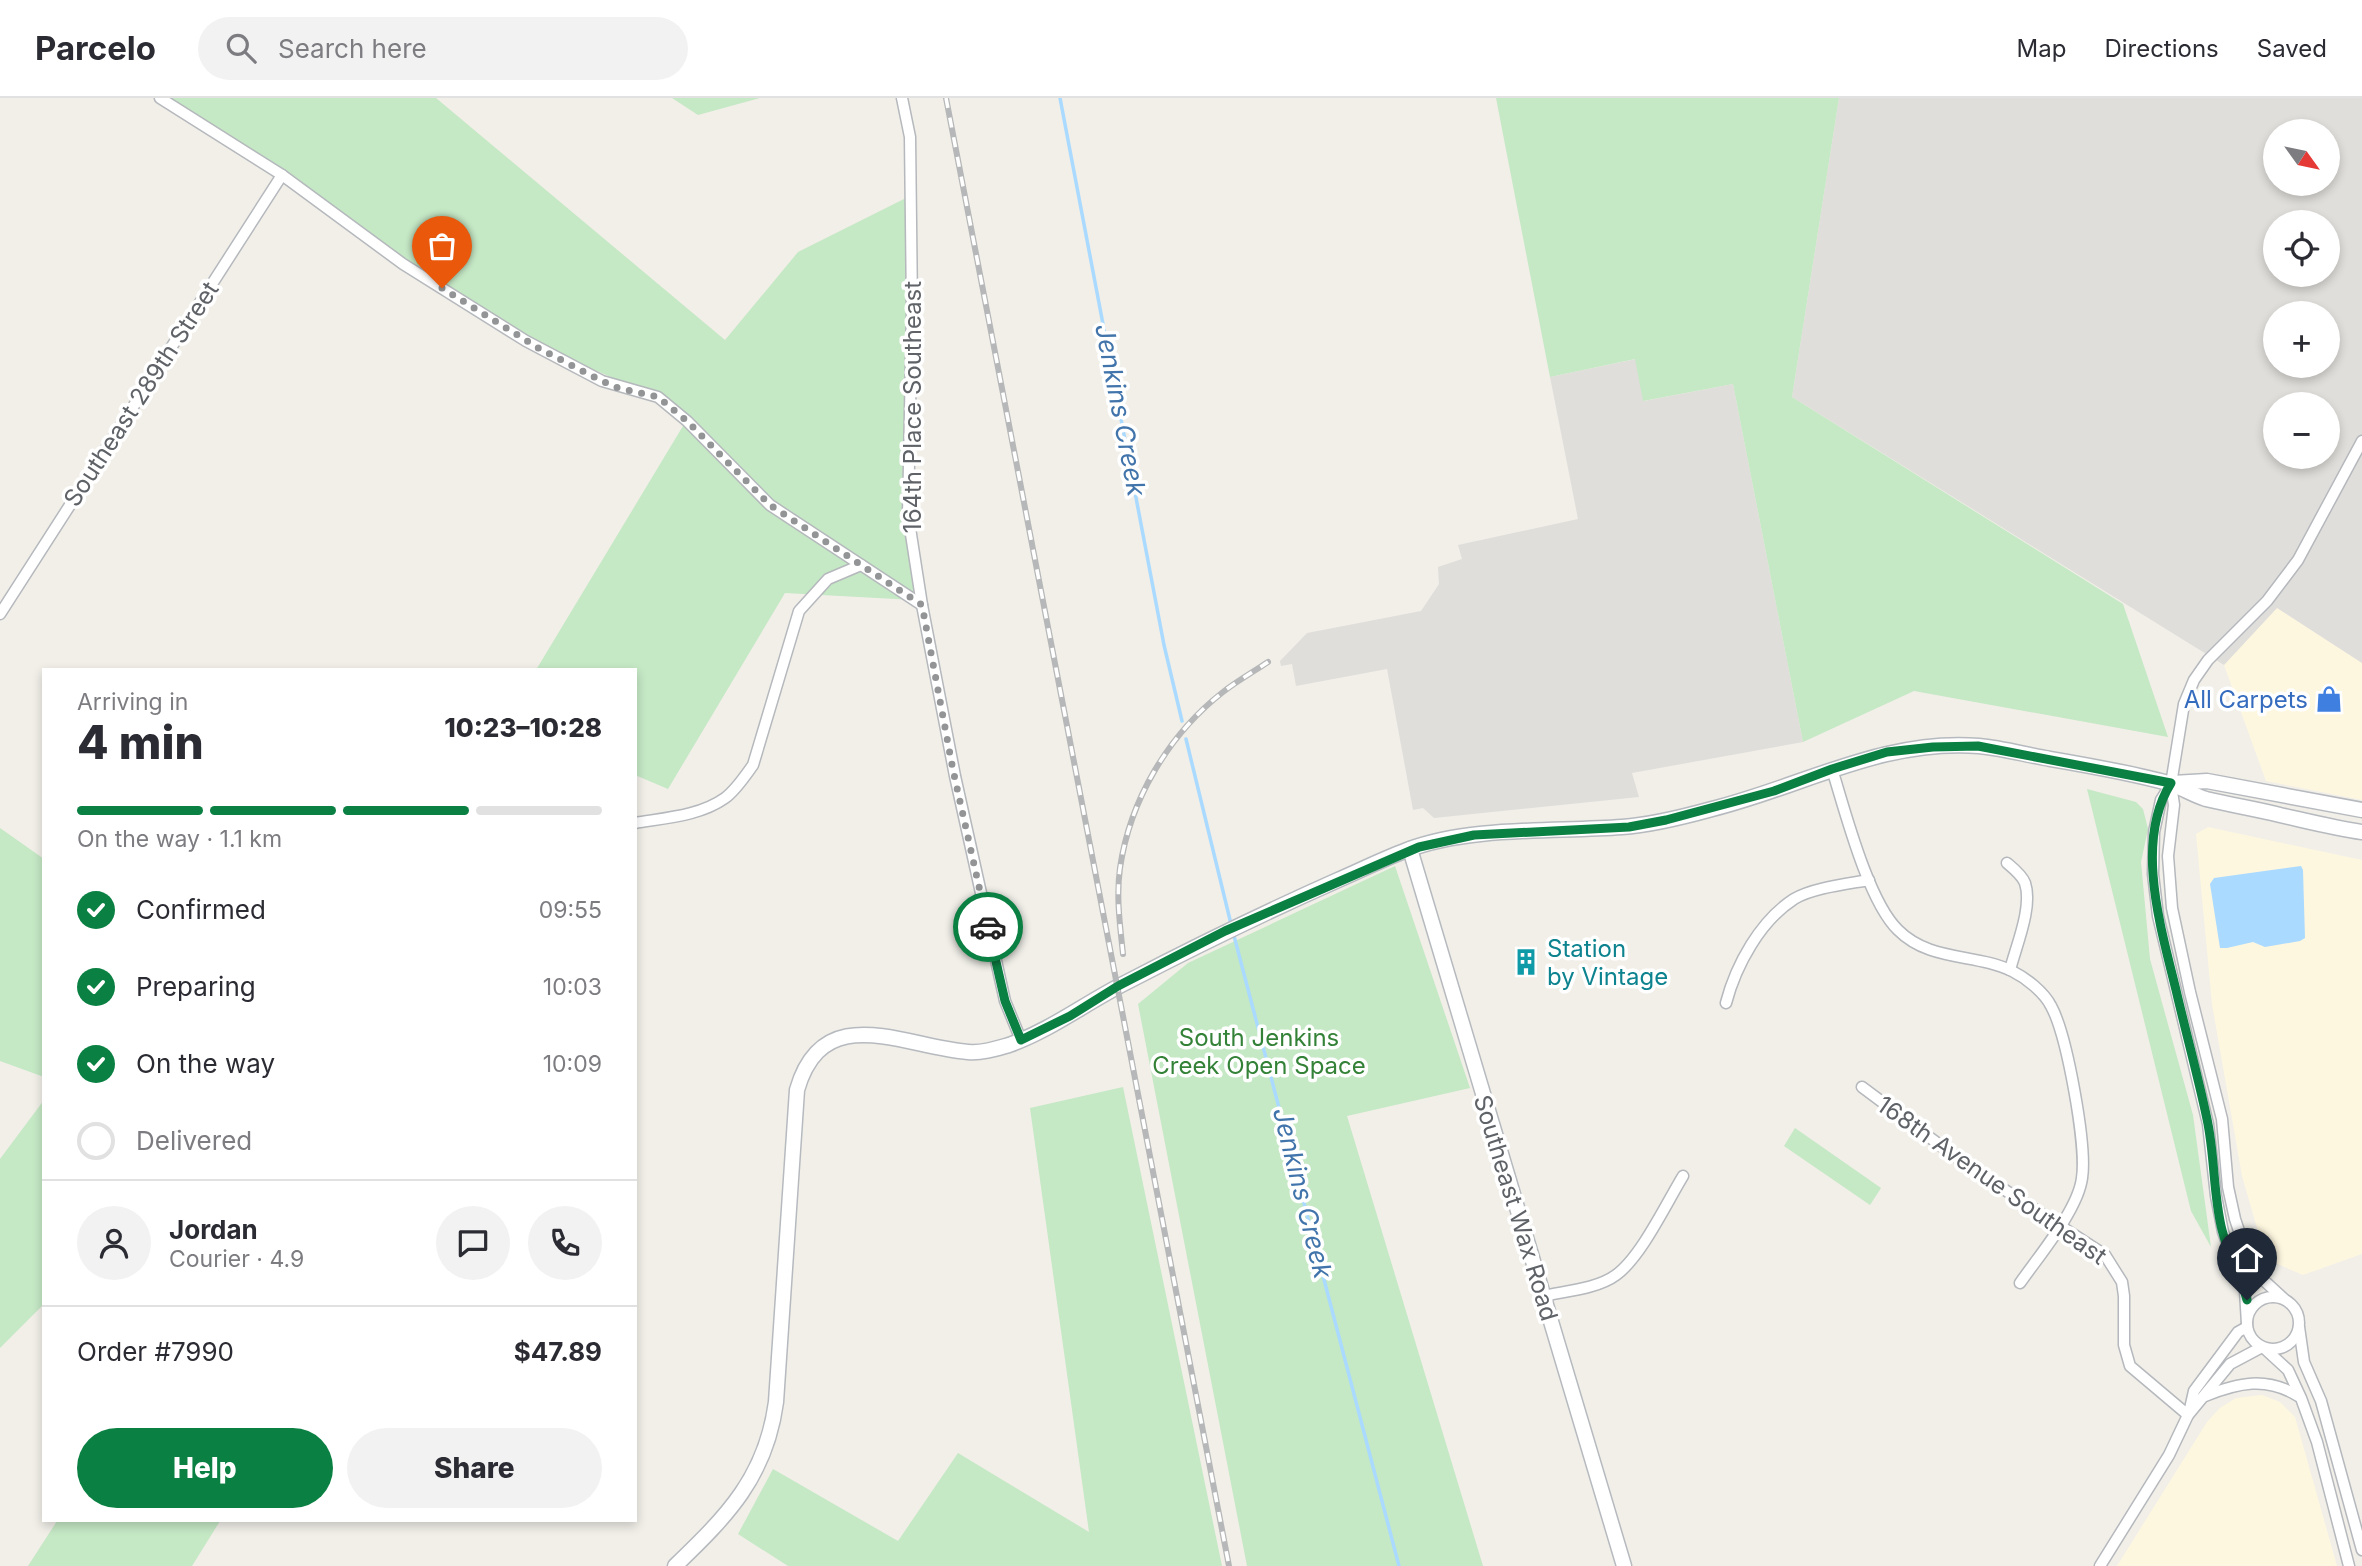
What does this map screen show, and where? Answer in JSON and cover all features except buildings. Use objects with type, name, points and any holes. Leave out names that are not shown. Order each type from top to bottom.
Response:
[{"type":"street","points":[[160,98],[282,175],[403,264],[526,341],[618,388],[658,397],[687,421],[770,505],[922,605]]},
{"type":"street","name":"164th Place Southeast","points":[[902,98],[910,137],[912,320],[908,515],[953,770],[1005,1001],[1021,1040]]},
{"type":"street","name":"Southeast 289th Street","points":[[0,614],[282,175]]},
{"type":"street","points":[[2362,441],[2298,561],[2267,601],[2208,660],[2194,680],[2184,705],[2171,783],[2174,805],[2168,856],[2172,908],[2222,1119],[2228,1187],[2233,1209],[2249,1261],[2263,1281],[2297,1310],[2304,1362],[2321,1401],[2362,1550]]},
{"type":"street","points":[[637,823],[703,810],[725,798],[741,782],[753,765],[799,611],[828,579],[862,565]]},
{"type":"street","points":[[675,1566],[716,1525],[747,1487],[765,1451],[774,1423],[795,1104],[801,1074],[818,1051],[829,1043],[841,1038],[868,1034],[885,1035],[942,1048],[971,1052],[991,1051],[1070,1016],[1118,986],[1225,931],[1410,849],[1474,835],[1629,827],[1666,820],[1774,791],[1887,752],[1978,746],[2171,783],[2207,781],[2362,810]]},
{"type":"street","points":[[1832,769],[1869,880],[1883,911],[1895,928],[1907,939],[1925,949],[2010,970],[2026,980],[2051,1006],[2064,1045],[2080,1129],[2082,1178],[2075,1199],[2059,1227],[2020,1283]]},
{"type":"street","points":[[2171,783],[2203,798],[2358,830]]},
{"type":"street","points":[[2171,783],[2161,800],[2154,832],[2153,874],[2158,916],[2208,1124],[2223,1232],[2245,1291],[2247,1326],[2252,1339],[2288,1370],[2301,1398],[2317,1442],[2349,1566]]},
{"type":"street","name":"Southeast Wax Road","points":[[1410,849],[1624,1566]]},
{"type":"street","points":[[2007,863],[2025,884],[2026,911],[2010,970]]},
{"type":"street","points":[[1726,1003],[1741,962],[1774,916],[1795,898],[1869,880]]},
{"type":"street","name":"168th Avenue Southeast","points":[[1862,1087],[1968,1166],[2105,1255],[2117,1271],[2124,1296],[2124,1345],[2130,1366],[2188,1416]]},
{"type":"street","points":[[1543,1296],[1598,1283],[1615,1276],[1636,1254],[1683,1176]]},
{"type":"street","points":[[2100,1566],[2169,1455],[2188,1416],[2194,1391],[2238,1332],[2247,1326],[2250,1309],[2262,1299],[2277,1296],[2284,1298]]},
{"type":"street","points":[[2188,1416],[2230,1364],[2263,1347],[2272,1349],[2287,1346],[2300,1327]]},
{"type":"street","points":[[2205,1396],[2235,1384],[2258,1382],[2273,1384],[2301,1398]]},
{"type":"shaded area","points":[[1839,98],[2362,98],[2362,663],[2277,608],[2224,665],[1792,397]]},
{"type":"shaded area","points":[[1636,359],[1644,401],[1733,384],[1803,742],[1632,773],[1639,797],[1434,818],[1423,808],[1413,810],[1387,669],[1296,686],[1292,664],[1281,666],[1280,661],[1307,633],[1421,611],[1439,584],[1438,567],[1462,559],[1458,545],[1578,519],[1550,377]]},
{"type":"shaded area","points":[[2277,608],[2362,663],[2362,800],[2266,781],[2224,665]]},
{"type":"shaded area","points":[[2208,827],[2362,860],[2362,1254],[2303,1275],[2266,1259],[2242,1176],[2212,1004],[2196,834]]},
{"type":"shaded area","points":[[2262,1395],[2280,1402],[2295,1417],[2337,1566],[2117,1566],[2207,1422],[2220,1408],[2236,1398]]},
{"type":"green space","points":[[157,98],[436,98],[725,340],[798,252],[910,196],[914,600],[785,593],[668,789],[637,776],[637,668],[537,668],[686,421],[658,397],[526,341]]},
{"type":"green space","points":[[672,98],[760,98],[698,115]]},
{"type":"green space","points":[[1496,98],[1839,98],[1792,397],[2123,604],[2168,737],[1914,691],[1803,742],[1733,384],[1643,401],[1635,359],[1550,377]]},
{"type":"green space","points":[[2087,789],[2136,802],[2143,809],[2148,829],[2141,862],[2150,959],[2193,1115],[2211,1247],[2191,1211]]},
{"type":"green space","points":[[0,828],[42,858],[42,1076],[0,1061]]},
{"type":"green space","name":"South Jenkins Creek Open Space","points":[[1395,866],[1470,1088],[1347,1116],[1483,1566],[1247,1566],[1138,1004],[1188,963]]},
{"type":"green space","points":[[1123,1087],[1222,1566],[788,1566],[738,1534],[773,1469],[898,1541],[958,1453],[1089,1532],[1030,1108]]},
{"type":"green space","points":[[42,1103],[42,1306],[0,1348],[0,1159]]},
{"type":"green space","points":[[1795,1128],[1881,1188],[1870,1205],[1784,1146]]},
{"type":"green space","points":[[56,1522],[219,1522],[192,1566],[28,1566]]},
{"type":"water","points":[[2301,866],[2305,938],[2265,947],[2253,942],[2220,948],[2210,884],[2214,878]]},
{"type":"waterway","name":"Jenkins Creek","points":[[1060,98],[1164,645],[1182,721]]},
{"type":"waterway","name":"Jenkins Creek","points":[[1186,739],[1231,924]]},
{"type":"waterway","name":"Jenkins Creek","points":[[1233,932],[1399,1566]]},
{"type":"railway","points":[[946,98],[1229,1566]]},
{"type":"railway","points":[[1123,954],[1118,900],[1120,868],[1125,843],[1142,794],[1169,749],[1203,709],[1239,680],[1268,662]]},
{"type":"way so far","points":[[442,288],[554,357],[618,388],[658,397],[687,421],[770,505],[922,605],[953,770],[988,927]]},
{"type":"place","name":"All Carpets","points":[[2329,699]]},
{"type":"place","name":"Station by Vintage","points":[[1526,962]]},
{"type":"route","points":[[988,927],[1005,1001],[1021,1040],[1225,931],[1410,849],[1474,835],[1629,827],[1666,820],[1774,791],[1887,752],[1933,747],[1978,746],[2171,783],[2161,800],[2154,832],[2153,874],[2158,916],[2208,1124],[2223,1232],[2247,1300]]}]
